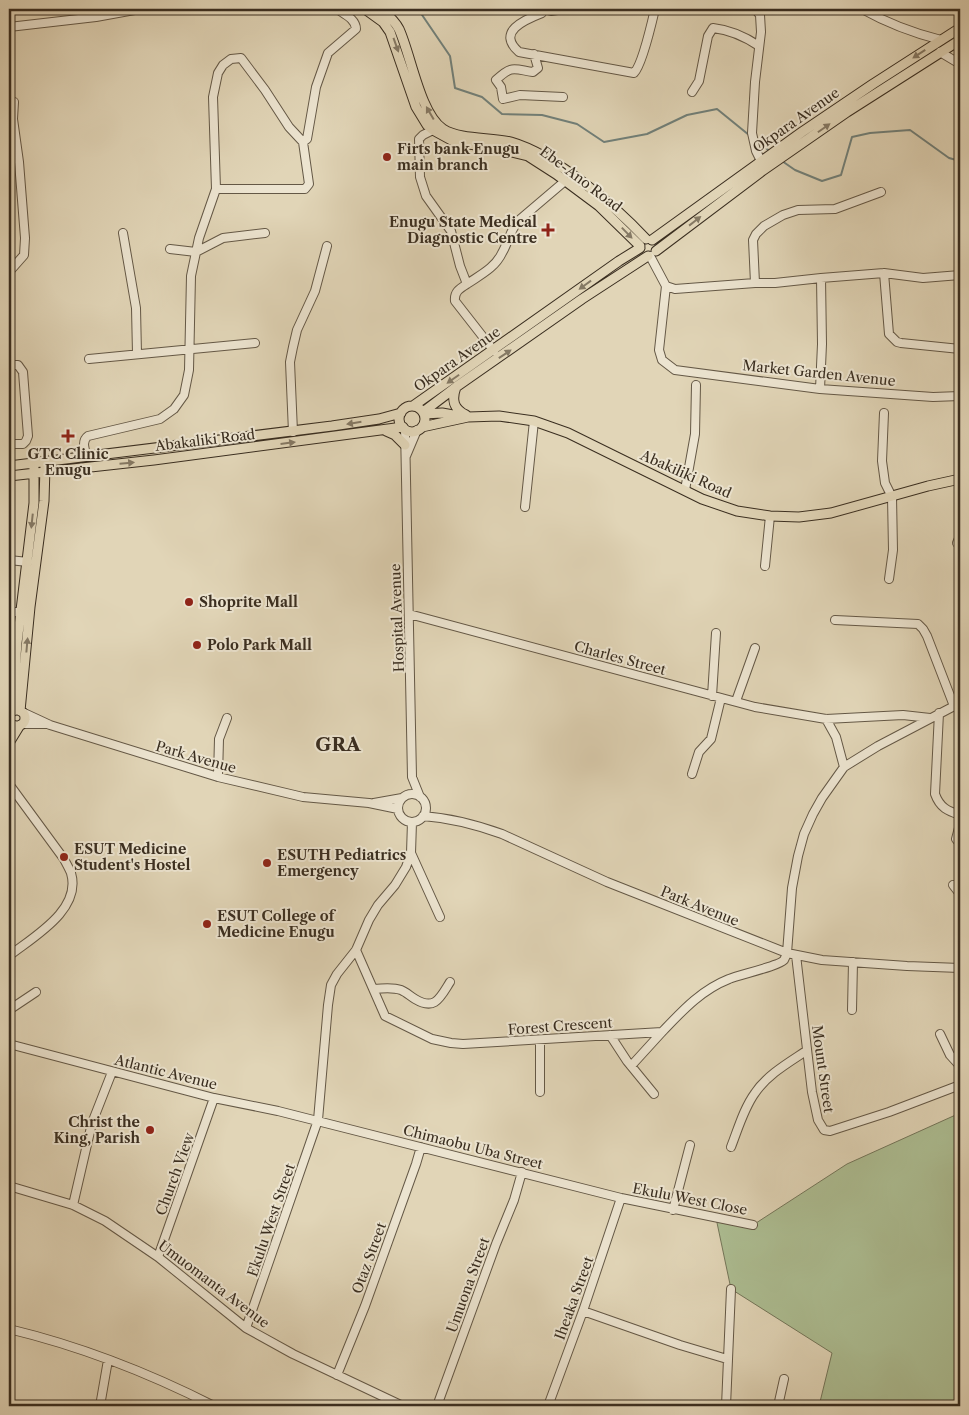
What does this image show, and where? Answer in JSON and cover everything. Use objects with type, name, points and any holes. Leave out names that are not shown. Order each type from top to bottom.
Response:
[{"type":"main road","name":"Ebe-Ano Road","points":[[365,9],[383,22],[390,32],[416,107],[427,125],[455,142],[496,148],[521,154],[534,160],[599,206],[645,243]]},
{"type":"main road","name":"Ebe-Ano Road","points":[[381,9],[391,18],[398,29],[424,103],[432,118],[444,130],[458,134],[512,142],[550,160],[601,197],[645,243]]},
{"type":"main road","name":"Okpara Avenue","points":[[414,406],[494,351],[518,338],[651,254],[762,171],[773,157],[873,84],[960,28]]},
{"type":"main road","points":[[952,34],[958,42]]},
{"type":"main road","name":"Okpara Avenue","points":[[423,413],[619,261],[773,157],[958,42]]},
{"type":"main road","points":[[645,243],[656,243],[651,254],[644,254],[645,243]]},
{"type":"main road","points":[[456,387],[453,399],[455,407],[466,417]]},
{"type":"main road","points":[[420,429],[425,420],[423,413],[414,406],[408,407],[402,412],[400,421],[404,428],[411,431],[420,429],[466,417]]},
{"type":"main road","name":"Abakaliki Road","points":[[9,466],[292,432],[379,419],[402,412]]},
{"type":"main road","points":[[423,413],[442,413],[466,417]]},
{"type":"main road","name":"Abakiliki Road","points":[[466,417],[499,416],[534,421],[568,433],[685,490],[728,508],[770,516],[818,516],[960,479]]},
{"type":"main road","name":"Abakaliki Road","points":[[9,476],[154,460],[404,428]]},
{"type":"main road","points":[[386,431],[396,435],[405,445]]},
{"type":"main road","points":[[257,447],[258,436]]},
{"type":"main road","points":[[9,733],[14,715],[30,608],[44,501],[45,462]]},
{"type":"main road","points":[[20,676],[13,643],[21,612],[28,562],[34,503],[34,463]]},
{"type":"main road","points":[[14,715],[16,726],[21,724]]},
{"type":"main road","points":[[9,743],[25,718],[14,715]]},
{"type":"street","points":[[9,27],[96,17],[140,9]]},
{"type":"street","points":[[303,142],[307,139],[316,87],[328,53],[356,29],[356,23],[337,9]]},
{"type":"street","points":[[564,9],[551,11],[543,9],[542,13],[518,25],[512,30],[510,39],[512,46],[519,52],[634,73],[655,9]]},
{"type":"street","points":[[754,9],[760,15],[761,32],[752,133],[754,143],[773,157],[762,171]]},
{"type":"street","points":[[862,9],[923,36],[941,40]]},
{"type":"street","points":[[692,92],[699,81],[708,36],[713,28],[726,29],[745,37],[759,46]]},
{"type":"street","points":[[940,52],[960,64]]},
{"type":"street","points":[[534,54],[538,68],[533,72],[506,70],[496,80],[503,99],[520,95],[562,97]]},
{"type":"street","points":[[87,457],[85,438],[160,419],[174,409],[186,388],[190,350],[191,276],[199,238],[216,189],[213,97],[218,73],[223,65],[231,59],[241,58],[289,127],[303,142],[309,184],[305,189],[216,189]]},
{"type":"street","points":[[9,272],[24,255],[25,238],[19,162],[11,119],[14,102]]},
{"type":"street","points":[[433,130],[424,134],[420,139],[420,177],[426,196],[451,231],[467,284]]},
{"type":"street","points":[[494,351],[455,301],[454,295],[458,290],[496,263],[518,221],[565,181]]},
{"type":"street","points":[[755,283],[753,240],[764,226],[783,215],[798,210],[835,209],[881,192]]},
{"type":"street","points":[[123,233],[136,308],[137,354]]},
{"type":"street","points":[[170,249],[196,252],[223,238],[265,233]]},
{"type":"street","points":[[292,432],[290,362],[298,330],[315,291],[327,246]]},
{"type":"street","points":[[651,254],[666,286],[680,289],[755,283],[775,284],[884,272],[923,278],[960,275]]},
{"type":"street","points":[[884,272],[889,334],[892,338],[901,343],[960,349]]},
{"type":"street","points":[[820,278],[822,307],[820,389]]},
{"type":"street","name":"Market Garden Avenue","points":[[666,286],[659,350],[662,360],[675,370],[820,389],[924,396],[960,396]]},
{"type":"street","points":[[89,359],[255,343]]},
{"type":"street","points":[[9,365],[18,365],[23,372],[28,436],[23,444],[9,444]]},
{"type":"street","points":[[685,490],[695,434],[696,385]]},
{"type":"street","points":[[884,412],[882,461],[886,482],[892,497],[893,550],[890,580]]},
{"type":"street","points":[[525,508],[534,421]]},
{"type":"street","name":"Hospital Avenue","points":[[404,428],[412,777]]},
{"type":"street","points":[[405,458],[420,429]]},
{"type":"street","points":[[765,566],[770,516]]},
{"type":"street","points":[[9,560],[28,562]]},
{"type":"street","points":[[9,612],[21,612]]},
{"type":"street","name":"Charles Street","points":[[409,614],[755,707],[826,719],[903,716],[930,718]]},
{"type":"street","points":[[631,1066],[689,1004],[717,984],[784,960],[787,953],[792,888],[804,834],[813,814],[844,767],[878,746],[957,705],[927,636],[918,624],[836,620]]},
{"type":"street","points":[[712,696],[716,633]]},
{"type":"street","points":[[736,701],[755,648]]},
{"type":"street","points":[[692,774],[699,752],[711,739],[721,698]]},
{"type":"street","points":[[939,714],[935,794],[937,800],[945,809],[960,815]]},
{"type":"street","name":"Park Avenue","points":[[14,715],[50,724],[218,777],[303,797],[370,803]]},
{"type":"street","points":[[218,777],[219,739],[227,718]]},
{"type":"street","points":[[826,719],[836,737],[844,767]]},
{"type":"street","points":[[21,724],[50,724]]},
{"type":"street","points":[[412,777],[424,802],[424,812],[418,821],[412,822],[403,819],[398,809],[412,777]]},
{"type":"street","points":[[9,784],[64,858],[71,872],[72,888],[67,904],[55,919],[9,956]]},
{"type":"street","points":[[370,803],[412,794],[420,797]]},
{"type":"street","points":[[370,803],[398,809]]},
{"type":"street","name":"Park Avenue","points":[[424,812],[502,834],[600,879],[787,953],[822,960],[960,968]]},
{"type":"street","points":[[412,822],[411,853],[440,917]]},
{"type":"street","points":[[960,824],[956,839],[960,844]]},
{"type":"street","name":"Ekulu West Street","points":[[246,1328],[318,1120],[331,985],[337,974],[356,950],[369,920],[401,876],[411,853]]},
{"type":"street","points":[[953,884],[960,894]]},
{"type":"street","name":"Forest Crescent","points":[[356,950],[385,1016],[439,1041],[463,1044],[662,1032]]},
{"type":"street","name":"Mount Street","points":[[796,955],[806,1050],[818,1120],[824,1130],[830,1131],[881,1115],[960,1085]]},
{"type":"street","points":[[852,1010],[853,962]]},
{"type":"street","points":[[374,989],[395,988],[424,1003],[431,1004],[437,1002],[450,982]]},
{"type":"street","points":[[9,1010],[36,992]]},
{"type":"street","points":[[940,1034],[950,1055],[960,1066]]},
{"type":"street","points":[[610,1035],[631,1066],[654,1094]]},
{"type":"street","points":[[540,1040],[540,1092]]},
{"type":"street","name":"Atlantic Avenue","points":[[9,1044],[214,1098],[278,1110],[318,1120]]},
{"type":"street","points":[[731,1146],[754,1094],[761,1085],[775,1072],[806,1050]]},
{"type":"street","points":[[73,1204],[92,1124],[112,1072]]},
{"type":"street","name":"Church View","points":[[158,1257],[214,1098]]},
{"type":"street","name":"Chimaobu Uba Street","points":[[318,1120],[621,1198]]},
{"type":"street","points":[[673,1210],[690,1145]]},
{"type":"street","name":"Otaz Street","points":[[337,1375],[365,1306],[421,1147]]},
{"type":"street","name":"Umuona Street","points":[[437,1406],[514,1200],[522,1172]]},
{"type":"street","name":"Umuomanta Avenue","points":[[9,1186],[73,1204],[105,1221],[158,1257],[246,1328],[293,1354],[403,1406]]},
{"type":"street","name":"Ekulu West Close","points":[[621,1198],[753,1225]]},
{"type":"street","name":"Iheaka Street","points":[[548,1406],[583,1311],[621,1198]]},
{"type":"street","points":[[726,1406],[731,1289]]},
{"type":"street","points":[[583,1311],[680,1345],[727,1359]]},
{"type":"street","points":[[9,1329],[79,1349],[144,1372],[214,1406]]},
{"type":"street","points":[[100,1406],[108,1360]]},
{"type":"street","points":[[778,1406],[784,1379]]},
{"type":"green space","points":[[960,1113],[960,1406],[819,1406],[832,1353],[731,1289],[716,1218],[753,1225],[847,1164]]},
{"type":"waterway","points":[[418,9],[450,56],[455,88],[482,97],[502,114],[542,115],[577,124],[604,142],[647,134],[687,115],[717,109],[749,135]]},
{"type":"waterway","points":[[782,161],[795,170],[822,181],[841,175],[852,137],[870,133],[910,130],[949,158],[960,161]]},
{"type":"waterway","points":[[757,141],[771,152]]},
{"type":"place","name":"Firts bank Enugu main branch","points":[[387,157]]},
{"type":"place","name":"Enugu State Medical Diagnostic Centre","points":[[548,230]]},
{"type":"place","name":"GTC Clinic Enugu","points":[[68,436]]},
{"type":"place","name":"Shoprite Mall","points":[[189,602]]},
{"type":"place","name":"Polo Park Mall","points":[[197,645]]},
{"type":"place","name":"ESUT Medicine Student's Hostel","points":[[64,857]]},
{"type":"place","name":"ESUTH Pediatrics Emergency","points":[[267,863]]},
{"type":"place","name":"ESUT College of Medicine Enugu","points":[[207,924]]},
{"type":"place","name":"Christ the King, Parish","points":[[150,1130]]},
{"type":"district","name":"GRA","points":[[338,744]]}]
